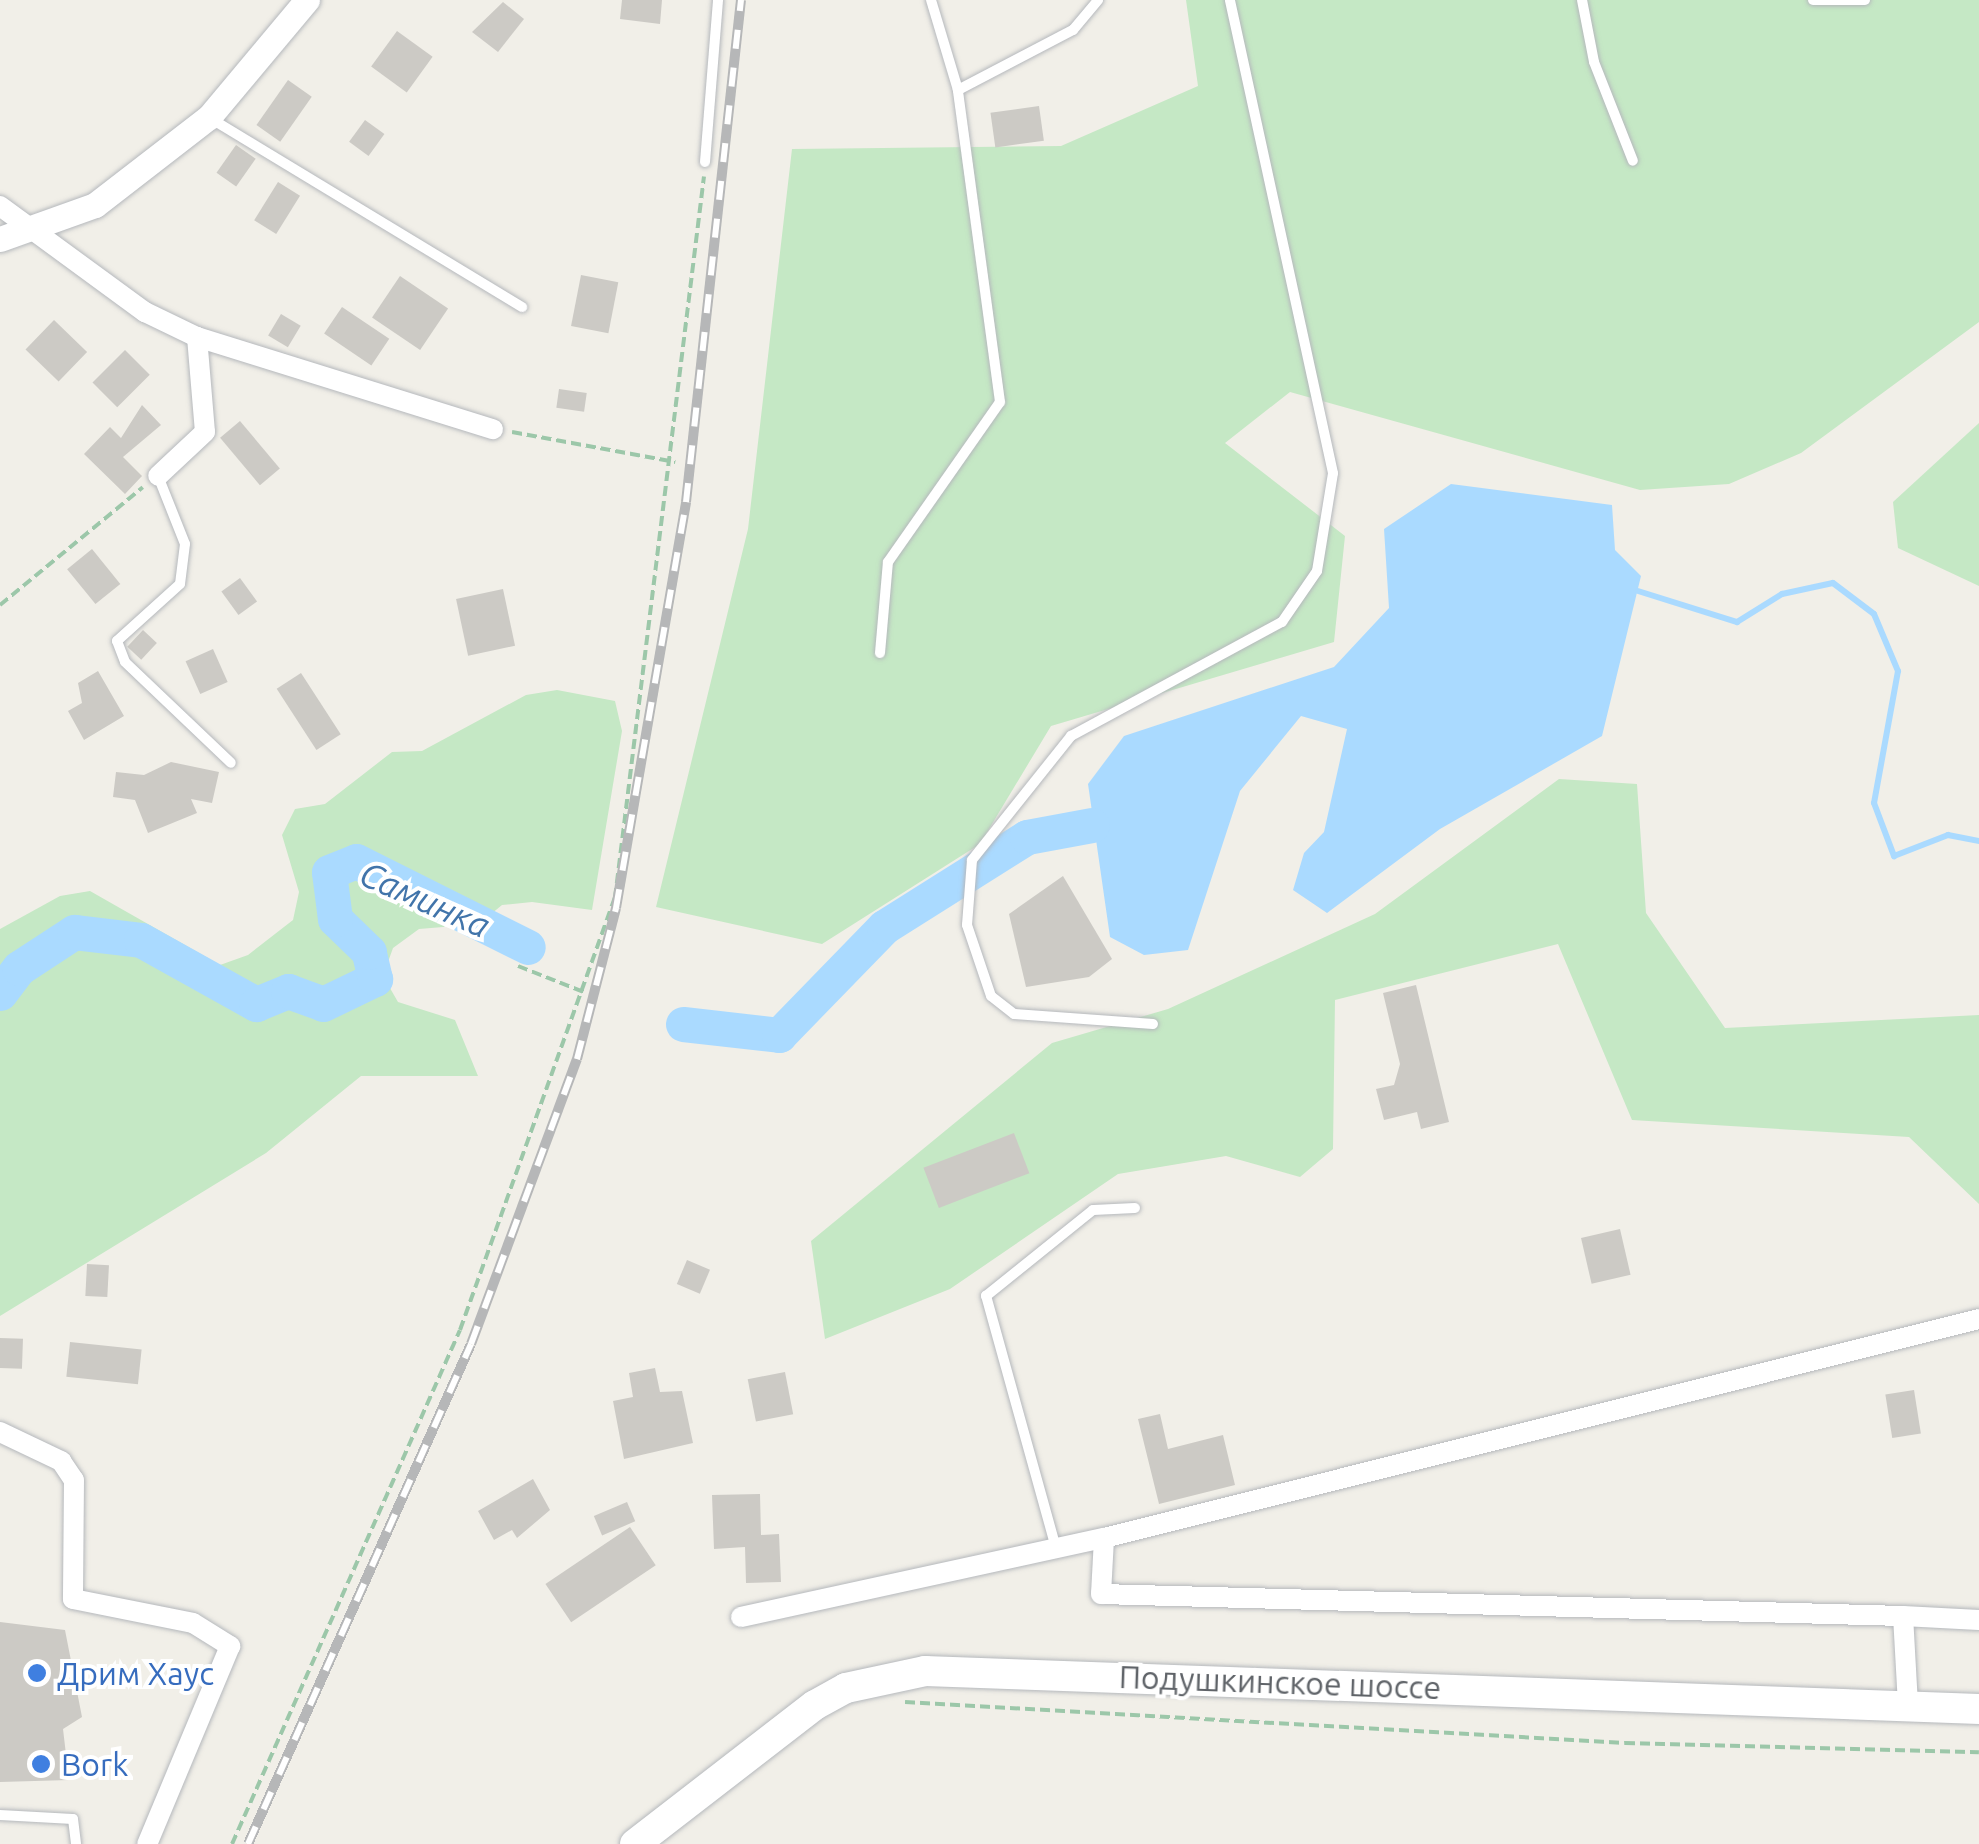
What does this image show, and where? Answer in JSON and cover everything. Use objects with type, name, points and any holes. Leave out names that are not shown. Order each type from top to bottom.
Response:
[{"type":"main road","name":"Подушкинское шоссе","points":[[635,1844],[815,1706],[846,1688],[925,1671],[1979,1709]]},
{"type":"street","points":[[0,239],[96,205],[209,117],[307,0]]},
{"type":"street","points":[[0,206],[145,312],[197,337],[493,429]]},
{"type":"street","points":[[158,476],[205,432],[197,337]]},
{"type":"street","points":[[741,1617],[1104,1538],[1979,1319]]},
{"type":"street","points":[[0,1432],[60,1461],[74,1480],[73,1598],[192,1623],[230,1646],[147,1844]]},
{"type":"street","points":[[1104,1538],[1101,1594],[1979,1620]]},
{"type":"street","points":[[1903,1616],[1908,1705]]},
{"type":"lane","points":[[705,162],[718,0]]},
{"type":"lane","points":[[880,652],[888,562],[1000,402],[958,90],[931,0]]},
{"type":"lane","points":[[958,90],[1073,30],[1098,0]]},
{"type":"lane","points":[[1153,1024],[1014,1014],[991,996],[967,924],[972,860],[1070,736],[1282,622],[1317,571],[1333,472],[1230,0]]},
{"type":"lane","points":[[1582,0],[1594,62],[1633,162]]},
{"type":"lane","points":[[1813,0],[1865,0]]},
{"type":"lane","points":[[209,117],[522,307]]},
{"type":"lane","points":[[158,476],[186,544],[180,584],[117,641],[125,662],[231,762]]},
{"type":"lane","points":[[1056,1548],[986,1296],[1093,1210],[1134,1208]]},
{"type":"lane","points":[[0,1815],[72,1819],[76,1844]]},
{"type":"path","points":[[232,1844],[460,1330],[584,992],[614,898],[674,462],[705,162]]},
{"type":"path","points":[[493,429],[674,462]]},
{"type":"path","points":[[0,605],[158,476]]},
{"type":"path","points":[[518,966],[584,992]]},
{"type":"path","points":[[899,1702],[1625,1743],[1979,1752]]},
{"type":"green space","points":[[1186,0],[1979,0],[1979,322],[1801,453],[1729,484],[1640,490],[1290,392],[1225,443],[1345,536],[1334,642],[1051,726],[980,844],[822,944],[656,907],[748,529],[792,149],[1061,146],[1198,86]]},
{"type":"green space","points":[[1979,423],[1979,586],[1898,548],[1893,502]]},
{"type":"green space","points":[[557,690],[615,701],[622,731],[592,910],[532,902],[502,905],[479,924],[419,929],[393,948],[383,976],[398,1002],[455,1020],[478,1076],[361,1076],[266,1153],[0,1316],[0,929],[60,896],[90,891],[220,965],[248,955],[293,920],[299,892],[282,835],[295,809],[325,804],[392,752],[422,751],[526,695]]},
{"type":"green space","points":[[1559,779],[1637,784],[1646,913],[1725,1028],[1979,1015],[1979,1204],[1909,1137],[1632,1120],[1558,944],[1335,1000],[1333,1149],[1300,1177],[1226,1156],[1118,1174],[950,1289],[825,1339],[811,1241],[1052,1043],[1168,1009],[1375,914]]},
{"type":"water","points":[[1451,484],[1612,505],[1615,550],[1641,576],[1602,736],[1440,829],[1327,913],[1293,890],[1304,853],[1324,832],[1347,729],[1301,716],[1240,791],[1188,950],[1144,955],[1110,937],[1088,784],[1124,736],[1334,667],[1389,608],[1384,529]]},
{"type":"building","points":[[622,0],[662,0],[660,24],[620,19]]},
{"type":"building","points":[[503,2],[524,19],[498,52],[472,32]]},
{"type":"building","points":[[397,31],[433,57],[407,92],[371,67]]},
{"type":"building","points":[[288,80],[312,97],[280,142],[256,125]]},
{"type":"building","points":[[1039,106],[1044,141],[995,147],[990,113]]},
{"type":"building","points":[[365,120],[384,134],[369,156],[349,142]]},
{"type":"building","points":[[236,145],[256,159],[236,187],[216,173]]},
{"type":"building","points":[[278,182],[300,196],[276,234],[254,220]]},
{"type":"building","points":[[581,275],[618,282],[608,333],[571,326]]},
{"type":"building","points":[[400,276],[448,308],[420,350],[372,317]]},
{"type":"building","points":[[342,307],[389,339],[371,365],[324,334]]},
{"type":"building","points":[[281,314],[301,326],[288,347],[268,335]]},
{"type":"building","points":[[54,320],[87,352],[59,381],[26,349]]},
{"type":"building","points":[[125,350],[150,375],[117,407],[92,383]]},
{"type":"building","points":[[559,389],[587,393],[584,412],[556,408]]},
{"type":"building","points":[[142,405],[161,425],[123,457],[142,476],[125,494],[84,454],[110,427],[121,438]]},
{"type":"building","points":[[240,421],[280,468],[260,485],[220,438]]},
{"type":"building","points":[[92,549],[120,584],[95,604],[67,569]]},
{"type":"building","points":[[240,578],[257,601],[238,615],[221,592]]},
{"type":"building","points":[[503,589],[515,646],[468,656],[456,599]]},
{"type":"building","points":[[143,630],[157,643],[141,660],[127,647]]},
{"type":"building","points":[[213,649],[228,682],[200,694],[186,661]]},
{"type":"building","points":[[98,671],[124,716],[84,740],[68,711],[82,703],[78,683]]},
{"type":"building","points":[[301,673],[341,734],[316,750],[277,689]]},
{"type":"building","points":[[171,762],[219,772],[212,803],[191,799],[197,813],[148,833],[135,800],[113,797],[116,772],[144,775]]},
{"type":"building","points":[[1063,876],[1112,959],[1089,977],[1026,987],[1009,914]]},
{"type":"building","points":[[1416,985],[1449,1122],[1421,1129],[1417,1112],[1384,1120],[1376,1089],[1394,1085],[1400,1064],[1383,993]]},
{"type":"building","points":[[1014,1133],[1029,1173],[939,1208],[923,1168]]},
{"type":"building","points":[[1620,1229],[1631,1275],[1592,1284],[1581,1238]]},
{"type":"building","points":[[687,1260],[710,1270],[700,1294],[677,1284]]},
{"type":"building","points":[[87,1264],[109,1265],[107,1297],[85,1296]]},
{"type":"building","points":[[0,1338],[23,1339],[22,1369],[0,1368]]},
{"type":"building","points":[[70,1342],[142,1350],[138,1384],[66,1377]]},
{"type":"building","points":[[655,1368],[660,1392],[682,1391],[693,1443],[624,1459],[613,1401],[633,1397],[629,1373]]},
{"type":"building","points":[[785,1372],[793,1414],[756,1421],[748,1379]]},
{"type":"building","points":[[1914,1390],[1921,1433],[1892,1438],[1885,1395]]},
{"type":"building","points":[[1160,1414],[1168,1449],[1223,1435],[1235,1485],[1159,1504],[1138,1419]]},
{"type":"building","points":[[533,1479],[550,1510],[517,1538],[512,1530],[494,1540],[478,1511]]},
{"type":"building","points":[[760,1494],[761,1535],[779,1534],[781,1582],[746,1583],[745,1547],[714,1549],[712,1495]]},
{"type":"building","points":[[627,1502],[635,1521],[602,1535],[594,1516]]},
{"type":"building","points":[[630,1527],[656,1565],[571,1622],[545,1584]]},
{"type":"building","name":"Дрим Хаус","points":[[0,1622],[65,1630],[82,1717],[63,1729],[69,1780],[0,1782]]},
{"type":"waterway","points":[[1638,591],[1737,622],[1782,594],[1833,583],[1874,614],[1898,671],[1874,803],[1894,856],[1948,835],[1979,841]]},
{"type":"waterway","name":"Саминка","points":[[683,1024],[779,1035],[884,927],[1027,837],[1092,825]]},
{"type":"waterway","name":"Саминка","points":[[0,993],[19,968],[74,932],[141,940],[256,1004],[288,991],[323,1004],[375,979],[369,952],[335,919],[329,872],[356,861],[528,947]]},
{"type":"railway","points":[[248,1844],[471,1344],[577,1059],[616,908],[686,502],[741,0]]},
{"type":"place","name":"Дрим Хаус","points":[[37,1673]]},
{"type":"place","name":"Bork","points":[[41,1764]]}]
